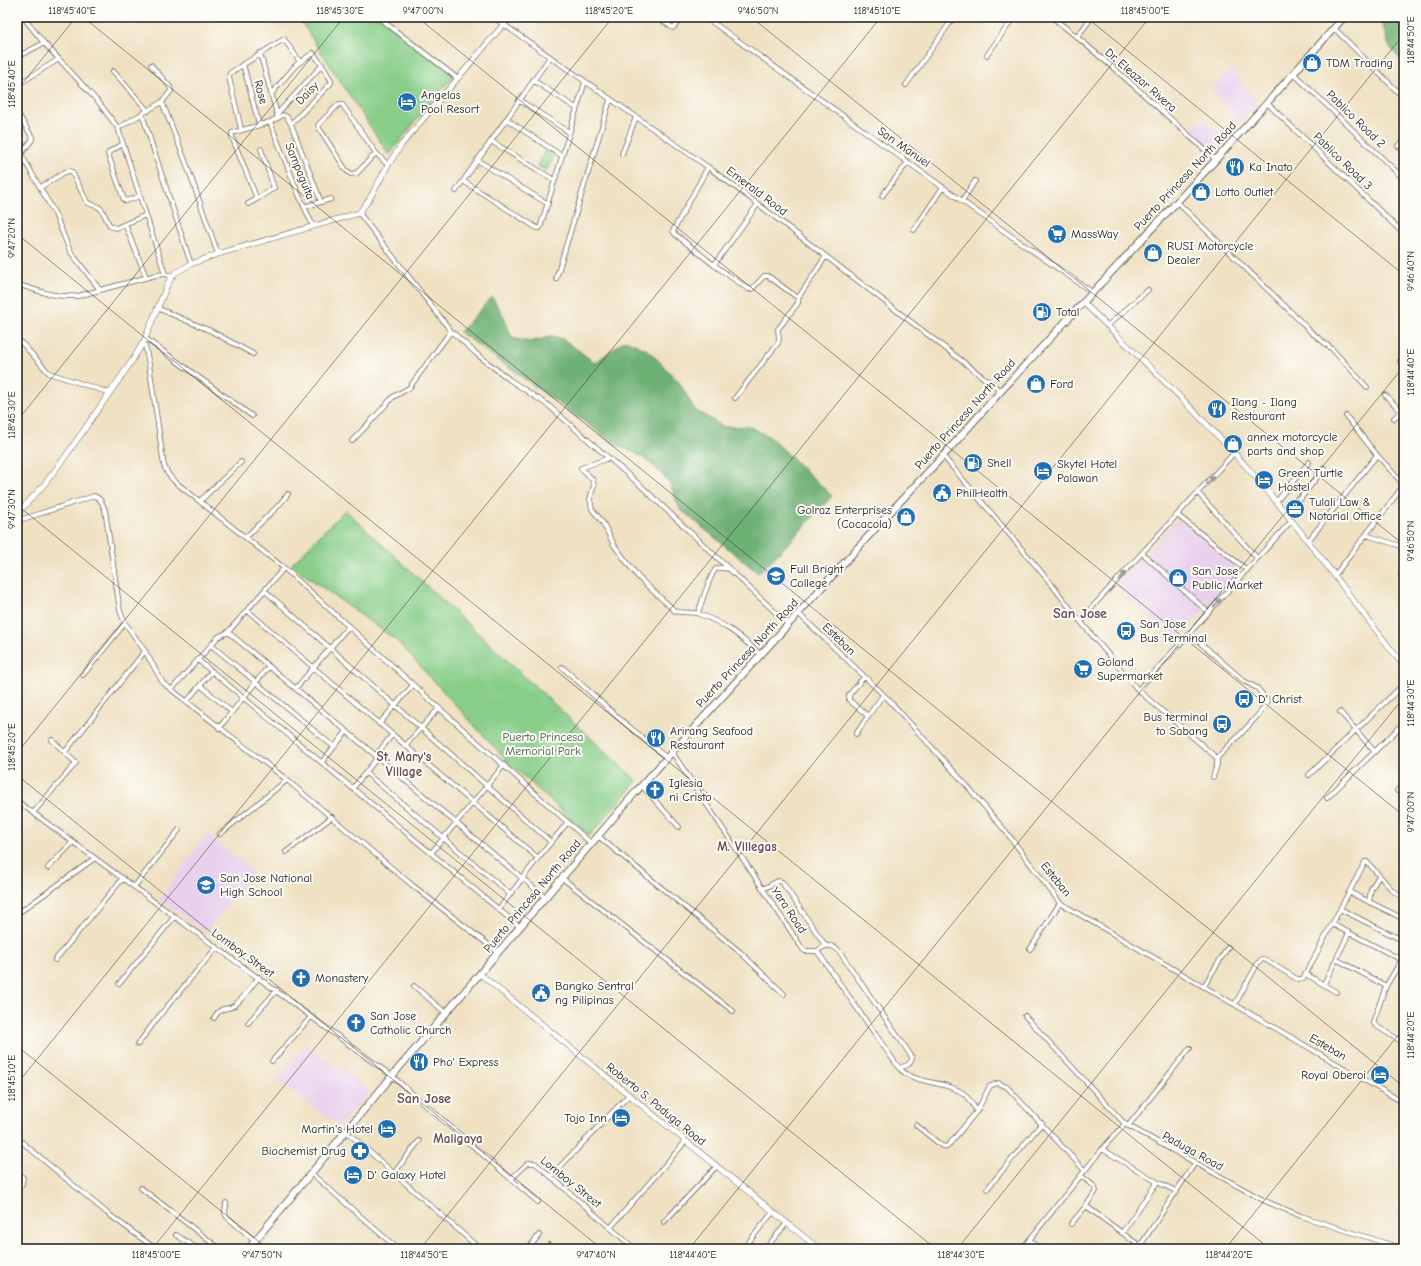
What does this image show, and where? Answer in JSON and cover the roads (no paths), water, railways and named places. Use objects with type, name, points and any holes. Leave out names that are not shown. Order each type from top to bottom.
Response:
[{"type":"main road","name":"Puerto Princesa North Road","points":[[248,1249],[347,1132],[392,1076],[447,1014],[591,843],[1001,391],[1092,292],[1178,202],[1344,17]]},
{"type":"street","points":[[23,17],[44,43],[100,104],[118,128],[165,274]]},
{"type":"street","points":[[378,17],[457,78]]},
{"type":"street","name":"Emerald Road","points":[[493,17],[708,167],[1001,391]]},
{"type":"street","points":[[499,952],[412,885],[287,780],[219,728],[161,680],[145,651],[125,623],[120,610],[104,510],[101,500],[98,497],[94,496],[23,519],[17,515],[43,486],[110,393],[144,340],[172,276],[178,270],[218,254],[359,213],[370,198],[388,165],[402,144],[503,25],[507,17]]},
{"type":"street","points":[[657,17],[673,28],[683,17]]},
{"type":"street","name":"San Manuel","points":[[705,17],[1092,292]]},
{"type":"street","points":[[906,85],[954,17]]},
{"type":"street","points":[[987,55],[1014,17]]},
{"type":"street","name":"Dr. Eleazar Rivera","points":[[1052,17],[1077,37],[1216,160]]},
{"type":"street","points":[[1077,37],[1092,17]]},
{"type":"street","points":[[1334,28],[1404,98]]},
{"type":"street","points":[[241,129],[229,76],[230,73],[284,39],[300,62],[272,94]]},
{"type":"street","points":[[17,57],[44,43]]},
{"type":"street","points":[[260,53],[278,116]]},
{"type":"street","name":"Daisy","points":[[291,124],[331,83],[331,80],[322,65],[313,54],[300,62]]},
{"type":"street","points":[[456,191],[550,57]]},
{"type":"street","points":[[17,85],[59,59]]},
{"type":"street","name":"Rose","points":[[243,64],[259,125]]},
{"type":"street","points":[[118,128],[162,102],[170,94],[171,89],[151,65]]},
{"type":"street","points":[[257,199],[232,133],[241,129],[270,122],[278,116],[322,65]]},
{"type":"street","points":[[113,71],[148,111]]},
{"type":"street","name":"Pablico Road 2","points":[[1293,73],[1404,179]]},
{"type":"street","points":[[533,80],[576,108]]},
{"type":"street","points":[[463,181],[537,228],[540,227],[585,82]]},
{"type":"street","points":[[519,100],[569,132]]},
{"type":"street","points":[[556,279],[603,119],[610,100]]},
{"type":"street","points":[[162,102],[185,160],[218,254]]},
{"type":"street","name":"Pablico Road 3","points":[[1267,103],[1404,234]]},
{"type":"street","points":[[376,153],[357,173],[351,174],[346,170],[318,124],[339,104],[342,104],[376,153],[388,165]]},
{"type":"street","points":[[17,112],[32,136],[32,140],[27,147],[19,153],[41,187],[55,214],[70,251],[100,290]]},
{"type":"street","points":[[142,114],[191,264]]},
{"type":"street","points":[[278,116],[284,115],[291,124],[321,202]]},
{"type":"street","points":[[622,154],[636,117]]},
{"type":"street","points":[[506,119],[562,156]]},
{"type":"street","name":"Sampaguita","points":[[270,122],[313,226]]},
{"type":"street","points":[[491,141],[554,180]]},
{"type":"street","points":[[1398,146],[1404,141]]},
{"type":"street","points":[[123,144],[108,154],[124,200],[126,201],[140,196]]},
{"type":"street","points":[[248,204],[274,188],[261,149]]},
{"type":"street","points":[[477,160],[548,204]]},
{"type":"street","points":[[882,196],[908,162]]},
{"type":"street","points":[[708,167],[673,231],[675,234],[714,266],[748,289],[754,287],[764,276],[768,276],[798,298]]},
{"type":"street","points":[[41,187],[65,172],[70,171],[72,172],[89,205],[96,206],[101,209],[110,226],[116,228],[146,215]]},
{"type":"street","points":[[962,201],[975,181]]},
{"type":"street","points":[[914,230],[943,187]]},
{"type":"street","points":[[304,207],[331,199]]},
{"type":"street","points":[[1178,202],[1311,332],[1332,349],[1367,387]]},
{"type":"street","points":[[714,266],[758,204]]},
{"type":"street","points":[[359,213],[451,331],[479,356],[549,406],[609,458],[676,518],[789,625]]},
{"type":"street","points":[[125,224],[146,277]]},
{"type":"street","points":[[735,398],[778,343],[778,329],[798,303],[798,298],[826,256]]},
{"type":"street","points":[[17,284],[52,295],[66,297],[78,296],[146,277],[165,274],[172,276]]},
{"type":"street","points":[[1107,326],[1148,290]]},
{"type":"street","points":[[1083,302],[1141,358],[1234,453],[1292,520],[1404,666]]},
{"type":"street","points":[[157,308],[211,331],[253,354]]},
{"type":"street","points":[[352,441],[393,397],[409,388],[451,331]]},
{"type":"street","points":[[144,340],[252,416]]},
{"type":"street","points":[[144,340],[164,466],[174,481],[284,568],[591,843]]},
{"type":"street","points":[[21,342],[49,373],[110,393]]},
{"type":"street","points":[[1400,361],[1404,366]]},
{"type":"street","points":[[1385,395],[1402,410],[1394,418]]},
{"type":"street","points":[[1335,575],[1404,485],[1377,455],[1346,416]]},
{"type":"street","points":[[1081,622],[1234,453]]},
{"type":"street","points":[[1308,541],[1377,455]]},
{"type":"street","points":[[943,456],[1048,580],[1138,690],[1217,758]]},
{"type":"street","points":[[609,458],[581,468],[592,479],[594,485],[590,500],[592,509],[603,523],[614,546],[639,578],[675,611],[698,613],[724,625],[735,632],[761,655]]},
{"type":"street","points":[[200,502],[241,462]]},
{"type":"street","points":[[1276,502],[1309,462]]},
{"type":"street","points":[[1288,515],[1324,468]]},
{"type":"street","points":[[1198,493],[1257,558]]},
{"type":"street","points":[[246,537],[279,505],[288,494]]},
{"type":"street","points":[[1177,515],[1246,570]]},
{"type":"street","points":[[1138,690],[1292,520]]},
{"type":"street","points":[[1366,535],[1404,547]]},
{"type":"street","points":[[1142,553],[1208,612]]},
{"type":"street","points":[[1401,576],[1404,565]]},
{"type":"street","points":[[698,613],[705,591],[715,570],[720,567],[729,569]]},
{"type":"street","points":[[172,689],[218,637],[228,632],[284,568]]},
{"type":"street","points":[[265,591],[552,842]]},
{"type":"street","points":[[248,610],[379,724],[538,858]]},
{"type":"street","name":"Esteban","points":[[799,614],[883,694],[968,787],[1002,827],[1060,903],[1404,1103]]},
{"type":"street","points":[[83,675],[125,623]]},
{"type":"street","points":[[296,688],[348,626]]},
{"type":"street","points":[[228,632],[546,898]]},
{"type":"street","points":[[1189,633],[1244,681],[1257,688],[1267,700],[1266,706],[1217,758],[1217,765],[1212,778]]},
{"type":"street","points":[[211,645],[334,747]]},
{"type":"street","points":[[65,752],[145,651]]},
{"type":"street","points":[[198,660],[520,927]]},
{"type":"street","points":[[219,728],[269,666]]},
{"type":"street","points":[[562,667],[620,719],[667,758]]},
{"type":"street","points":[[187,701],[212,671]]},
{"type":"street","points":[[864,677],[848,697],[849,700],[868,716]]},
{"type":"street","points":[[1309,775],[1404,684]]},
{"type":"street","points":[[200,685],[232,712]]},
{"type":"street","points":[[379,724],[413,685]]},
{"type":"street","points":[[856,734],[883,694]]},
{"type":"street","points":[[405,746],[439,708]]},
{"type":"street","points":[[1340,712],[1375,752]]},
{"type":"street","points":[[1327,798],[1404,723]]},
{"type":"street","points":[[322,762],[347,731]]},
{"type":"street","points":[[353,788],[366,773],[392,735]]},
{"type":"street","points":[[33,813],[76,763],[52,740]]},
{"type":"street","name":"Yara Road","points":[[672,752],[803,949],[808,951],[817,951]]},
{"type":"street","points":[[431,853],[504,765]]},
{"type":"street","points":[[366,773],[510,894]]},
{"type":"street","points":[[220,834],[287,780]]},
{"type":"street","points":[[1397,791],[1404,783]]},
{"type":"street","points":[[642,786],[679,827]]},
{"type":"street","name":"Lomboy Street","points":[[17,801],[277,990],[311,1017],[392,1076],[511,1179],[530,1162],[535,1163],[635,1249]]},
{"type":"street","points":[[286,852],[332,817]]},
{"type":"street","points":[[499,909],[522,878],[568,822]]},
{"type":"street","points":[[134,887],[179,830]]},
{"type":"street","points":[[598,836],[740,952],[784,994]]},
{"type":"street","points":[[48,868],[73,842]]},
{"type":"street","points":[[17,914],[95,858]]},
{"type":"street","points":[[1235,1004],[1258,963],[1262,959],[1301,980],[1306,974],[1365,862],[1367,862],[1393,891],[1404,898]]},
{"type":"street","points":[[1370,902],[1371,889],[1380,876]]},
{"type":"street","points":[[54,960],[123,878]]},
{"type":"street","points":[[562,878],[733,1011]]},
{"type":"street","points":[[763,889],[778,881],[782,882],[825,945]]},
{"type":"street","points":[[1349,892],[1404,919]]},
{"type":"street","points":[[1030,949],[1060,903]]},
{"type":"street","points":[[1340,909],[1404,941]]},
{"type":"street","points":[[119,984],[175,916]]},
{"type":"street","points":[[1332,924],[1403,958],[1386,986],[1373,1023],[1404,1042]]},
{"type":"street","points":[[1324,984],[1349,933]]},
{"type":"street","points":[[898,1068],[910,1064],[912,1062],[912,1057],[839,950],[833,946],[825,945],[817,951],[898,1068],[906,1075],[950,1087],[959,1091],[969,1098],[977,1111]]},
{"type":"street","points":[[1204,986],[1228,946]]},
{"type":"street","points":[[138,1044],[160,1015],[217,947]]},
{"type":"street","points":[[1336,959],[1386,986]]},
{"type":"street","name":"Roberto S. Paduga Road","points":[[480,974],[819,1249]]},
{"type":"street","points":[[1306,974],[1336,992]]},
{"type":"street","points":[[214,1018],[221,1009],[235,1006],[259,978]]},
{"type":"street","points":[[414,986],[447,1014]]},
{"type":"street","points":[[248,1023],[277,990]]},
{"type":"street","name":"Paduga Road","points":[[1025,1016],[1126,1125],[1276,1206],[1301,1216],[1404,1249]]},
{"type":"street","points":[[272,1061],[311,1017]]},
{"type":"street","points":[[1022,1249],[1082,1176],[1102,1149],[1126,1125],[1190,1048]]},
{"type":"street","points":[[916,1125],[942,1146],[947,1147],[977,1111],[990,1086],[998,1083],[1007,1087],[1085,1171]]},
{"type":"street","points":[[551,1176],[629,1095]]},
{"type":"street","points":[[987,1189],[1042,1123]]},
{"type":"street","points":[[347,1132],[480,1249]]},
{"type":"street","points":[[17,1138],[106,1212],[156,1249]]},
{"type":"street","points":[[394,1173],[419,1141]]},
{"type":"street","points":[[610,1228],[686,1141]]},
{"type":"street","points":[[17,1148],[22,1142]]},
{"type":"street","points":[[1102,1149],[1176,1192]]},
{"type":"street","points":[[1086,1206],[1139,1248],[1195,1163]]},
{"type":"street","points":[[664,1222],[717,1166]]},
{"type":"street","points":[[17,1171],[23,1178],[22,1184],[17,1189]]},
{"type":"street","points":[[312,1174],[398,1249]]},
{"type":"street","points":[[1071,1224],[1095,1193],[1096,1188],[1082,1176]]},
{"type":"street","points":[[511,1179],[538,1202]]},
{"type":"street","points":[[1122,1233],[1157,1182]]},
{"type":"street","points":[[141,1188],[220,1249]]},
{"type":"street","points":[[226,1203],[225,1213],[227,1217],[255,1241]]},
{"type":"street","points":[[743,1249],[773,1212]]},
{"type":"street","points":[[765,1249],[787,1223]]},
{"type":"street","points":[[176,1235],[198,1249]]},
{"type":"street","points":[[528,1249],[539,1235]]},
{"type":"street","points":[[1029,1240],[1042,1249]]},
{"type":"place","name":"TDM Trading","points":[[1312,63]]},
{"type":"place","name":"Angelas Pool Resort","points":[[407,102]]},
{"type":"place","name":"Ka Inato","points":[[1235,167]]},
{"type":"place","name":"Lotto Outlet","points":[[1201,192]]},
{"type":"place","name":"MassWay","points":[[1057,234]]},
{"type":"place","name":"RUSI Motorcycle Dealer","points":[[1153,253]]},
{"type":"place","name":"Total","points":[[1042,312]]},
{"type":"place","name":"Ford","points":[[1036,384]]},
{"type":"place","name":"Ilang - Ilang Restaurant","points":[[1217,409]]},
{"type":"place","name":"annex motorcycle parts and shop","points":[[1233,444]]},
{"type":"place","name":"Shell","points":[[973,463]]},
{"type":"place","name":"Skytel Hotel Palawan","points":[[1043,471]]},
{"type":"place","name":"Green Turtle Hostel","points":[[1264,480]]},
{"type":"place","name":"PhilHealth","points":[[942,493]]},
{"type":"place","name":"Tulali Law & Notarial Office","points":[[1295,509]]},
{"type":"place","name":"Golraz Enterprises (Cocacola)","points":[[906,517]]},
{"type":"place","name":"Full Bright College","points":[[776,576]]},
{"type":"place","name":"San Jose Public Market","points":[[1178,578]]},
{"type":"place","name":"San Jose Bus Terminal","points":[[1126,631]]},
{"type":"place","name":"Goland Supermarket","points":[[1083,669]]},
{"type":"place","name":"D' Christ","points":[[1244,699]]},
{"type":"place","name":"Bus terminal to Sabang","points":[[1222,724]]},
{"type":"place","name":"Arirang Seafood Restaurant","points":[[656,738]]},
{"type":"place","name":"Iglesia ni Cristo","points":[[655,790]]},
{"type":"place","name":"San Jose National High School","points":[[206,885]]},
{"type":"place","name":"Monastery","points":[[301,978]]},
{"type":"place","name":"Bangko Sentral ng Pilipinas","points":[[541,993]]},
{"type":"place","name":"San Jose Catholic Church","points":[[356,1023]]},
{"type":"place","name":"Pho' Express","points":[[419,1062]]},
{"type":"place","name":"Royal Oberoi","points":[[1380,1075]]},
{"type":"place","name":"Tojo Inn","points":[[621,1118]]},
{"type":"place","name":"Martin's Hotel","points":[[387,1129]]},
{"type":"place","name":"Biochemist Drug","points":[[360,1151]]},
{"type":"place","name":"D' Galaxy Hotel","points":[[353,1175]]},
{"type":"district","name":"San Jose","points":[[1080,613]]},
{"type":"district","name":"St. Mary's Village","points":[[404,764]]},
{"type":"district","name":"M. Villegas","points":[[747,846]]},
{"type":"district","name":"San Jose","points":[[424,1098]]},
{"type":"district","name":"Maligaya","points":[[458,1138]]},
{"type":"park label","name":"Puerto Princesa Memorial Park","points":[[543,744]]}]
